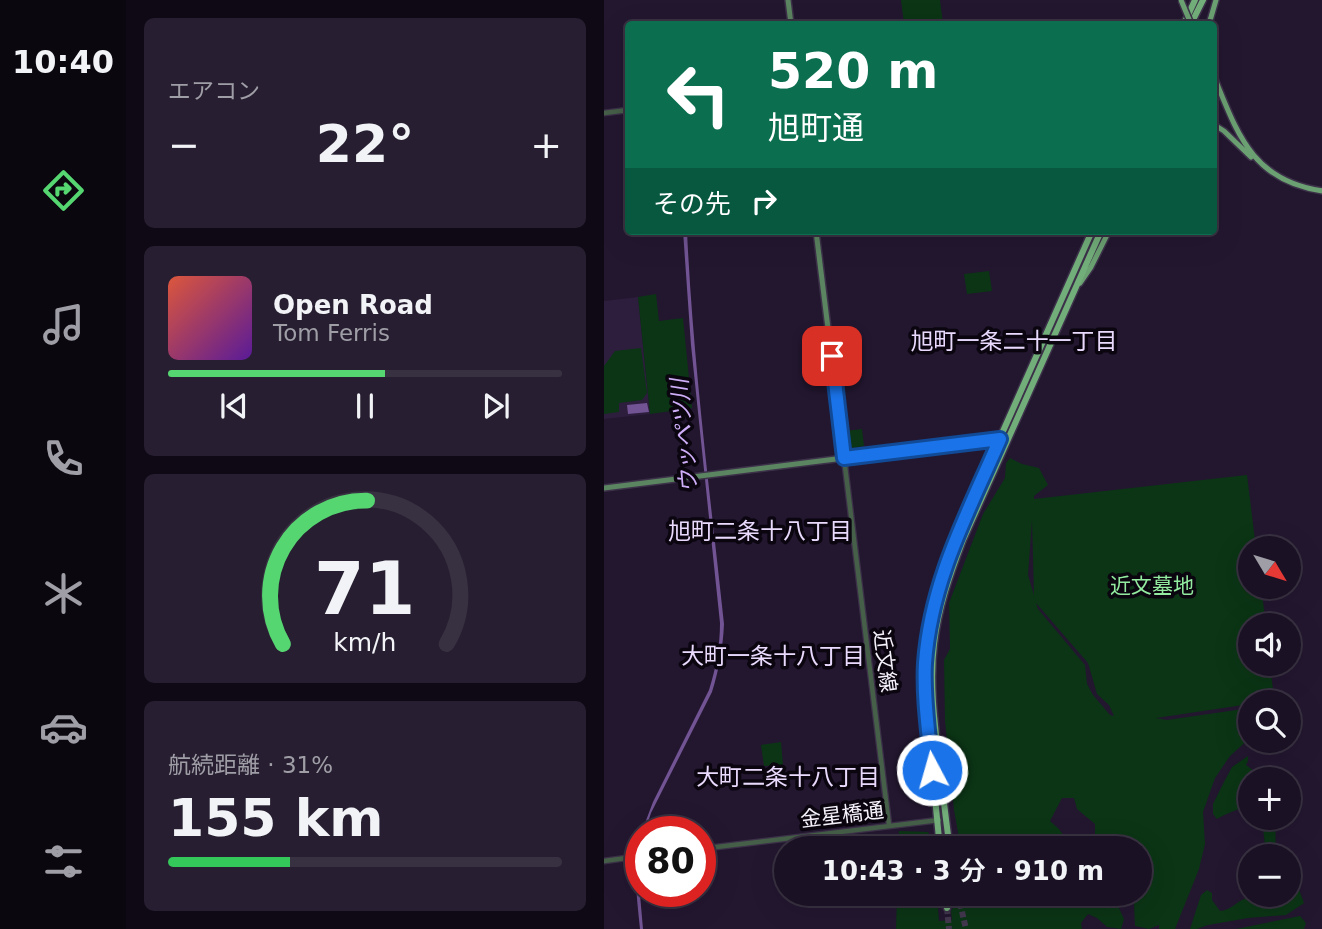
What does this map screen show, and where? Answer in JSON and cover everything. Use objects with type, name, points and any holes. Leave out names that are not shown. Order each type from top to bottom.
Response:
[{"type":"highway","points":[[1185,21],[1193,0]]},
{"type":"highway","points":[[1192,21],[1202,0]]},
{"type":"highway","points":[[939,836],[925,695],[925,666],[934,603],[944,569],[1090,235]]},
{"type":"highway","points":[[948,836],[934,721],[932,678],[934,644],[941,605],[963,540],[1099,235]]},
{"type":"main road","points":[[788,0],[791,21]]},
{"type":"main road","points":[[1181,0],[1190,21]]},
{"type":"main road","points":[[1210,21],[1216,0]]},
{"type":"main road","points":[[1217,84],[1238,134],[1262,165]]},
{"type":"main road","points":[[1217,127],[1247,154],[1282,179],[1304,188],[1322,191]]},
{"type":"main road","points":[[604,488],[844,458],[816,235]]},
{"type":"main road","points":[[1076,289],[1107,235]]},
{"type":"street","points":[[604,113],[625,110]]},
{"type":"street","points":[[844,458],[1000,439]]},
{"type":"street","name":"近文線","points":[[844,458],[889,825]]},
{"type":"street","name":"金星橋通","points":[[716,847],[946,819]]},
{"type":"street","points":[[604,861],[625,858]]},
{"type":"shaded area","points":[[683,235],[687,235],[698,378],[724,624],[712,692],[648,816],[709,690],[716,665],[720,623],[691,345]]},
{"type":"shaded area","points":[[638,297],[650,414],[604,419],[604,301]]},
{"type":"shaded area","points":[[647,403],[649,412],[628,414],[627,405]]},
{"type":"shaded area","points":[[638,907],[641,907],[643,929],[640,929]]},
{"type":"green space","points":[[901,0],[940,0],[943,21],[904,21]]},
{"type":"green space","points":[[989,271],[992,291],[967,294],[964,274]]},
{"type":"green space","points":[[656,294],[659,321],[683,318],[692,408],[650,414],[638,297]]},
{"type":"green space","points":[[641,348],[647,393],[642,400],[619,403],[619,412],[604,414],[604,366],[615,351]]},
{"type":"green space","points":[[862,429],[864,446],[853,448],[847,443],[846,431]]},
{"type":"green space","name":"近文墓地","points":[[1010,458],[1039,468],[1048,485],[1034,496],[1034,499],[1247,475],[1255,536],[1238,536],[1238,599],[1263,599],[1264,613],[1238,613],[1238,676],[1271,676],[1273,690],[1238,690],[1238,706],[1156,718],[1167,720],[1238,710],[1238,749],[1215,778],[1203,812],[1205,844],[1199,869],[1175,929],[1159,929],[1159,925],[1149,929],[1135,926],[1134,906],[1152,906],[1152,836],[1095,836],[1095,824],[1077,809],[1074,798],[1062,798],[1050,821],[1064,836],[959,836],[945,721],[944,660],[950,649],[949,603],[983,514],[1005,478],[1006,463]],"holes":[[[1032,520],[1034,595],[1028,575]],[[1036,603],[1088,663],[1097,694],[1109,705],[1114,716],[1110,715],[1093,695],[1087,684],[1085,665],[1038,609]]]},
{"type":"green space","points":[[781,742],[783,765],[764,766],[761,745]]},
{"type":"green space","points":[[1248,756],[1246,765],[1249,767],[1238,767],[1238,809],[1217,819],[1213,814],[1213,804],[1232,767]]},
{"type":"green space","points":[[1263,830],[1275,830],[1276,844],[1265,844]]},
{"type":"green space","points":[[899,831],[928,832],[930,836],[899,836]]},
{"type":"green space","points":[[1207,890],[1212,893],[1212,900],[1220,911],[1238,903],[1238,907],[1298,907],[1286,915],[1248,918],[1190,929],[1201,895]]},
{"type":"green space","points":[[897,906],[938,906],[939,921],[952,920],[951,911],[954,906],[1118,906],[1124,919],[1121,929],[1107,927],[1088,914],[1081,923],[1082,929],[896,929]]},
{"type":"green space","points":[[1300,916],[1306,923],[1304,929],[1236,929]]},
{"type":"tunnel","points":[[961,906],[966,929]]},
{"type":"tunnel","points":[[947,908],[949,929]]},
{"type":"district","name":"旭町一条二十一丁目","points":[[1014,341]]},
{"type":"district","name":"旭町二条十八丁目","points":[[760,531]]},
{"type":"district","name":"大町一条十八丁目","points":[[773,656]]},
{"type":"district","name":"大町二条十八丁目","points":[[788,777]]},
{"type":"route","points":[[832,356],[844,458],[1000,439],[956,537],[934,603],[925,666],[932,770]]},
{"type":"water label","name":"ウッペツ川","points":[[684,436]]}]
